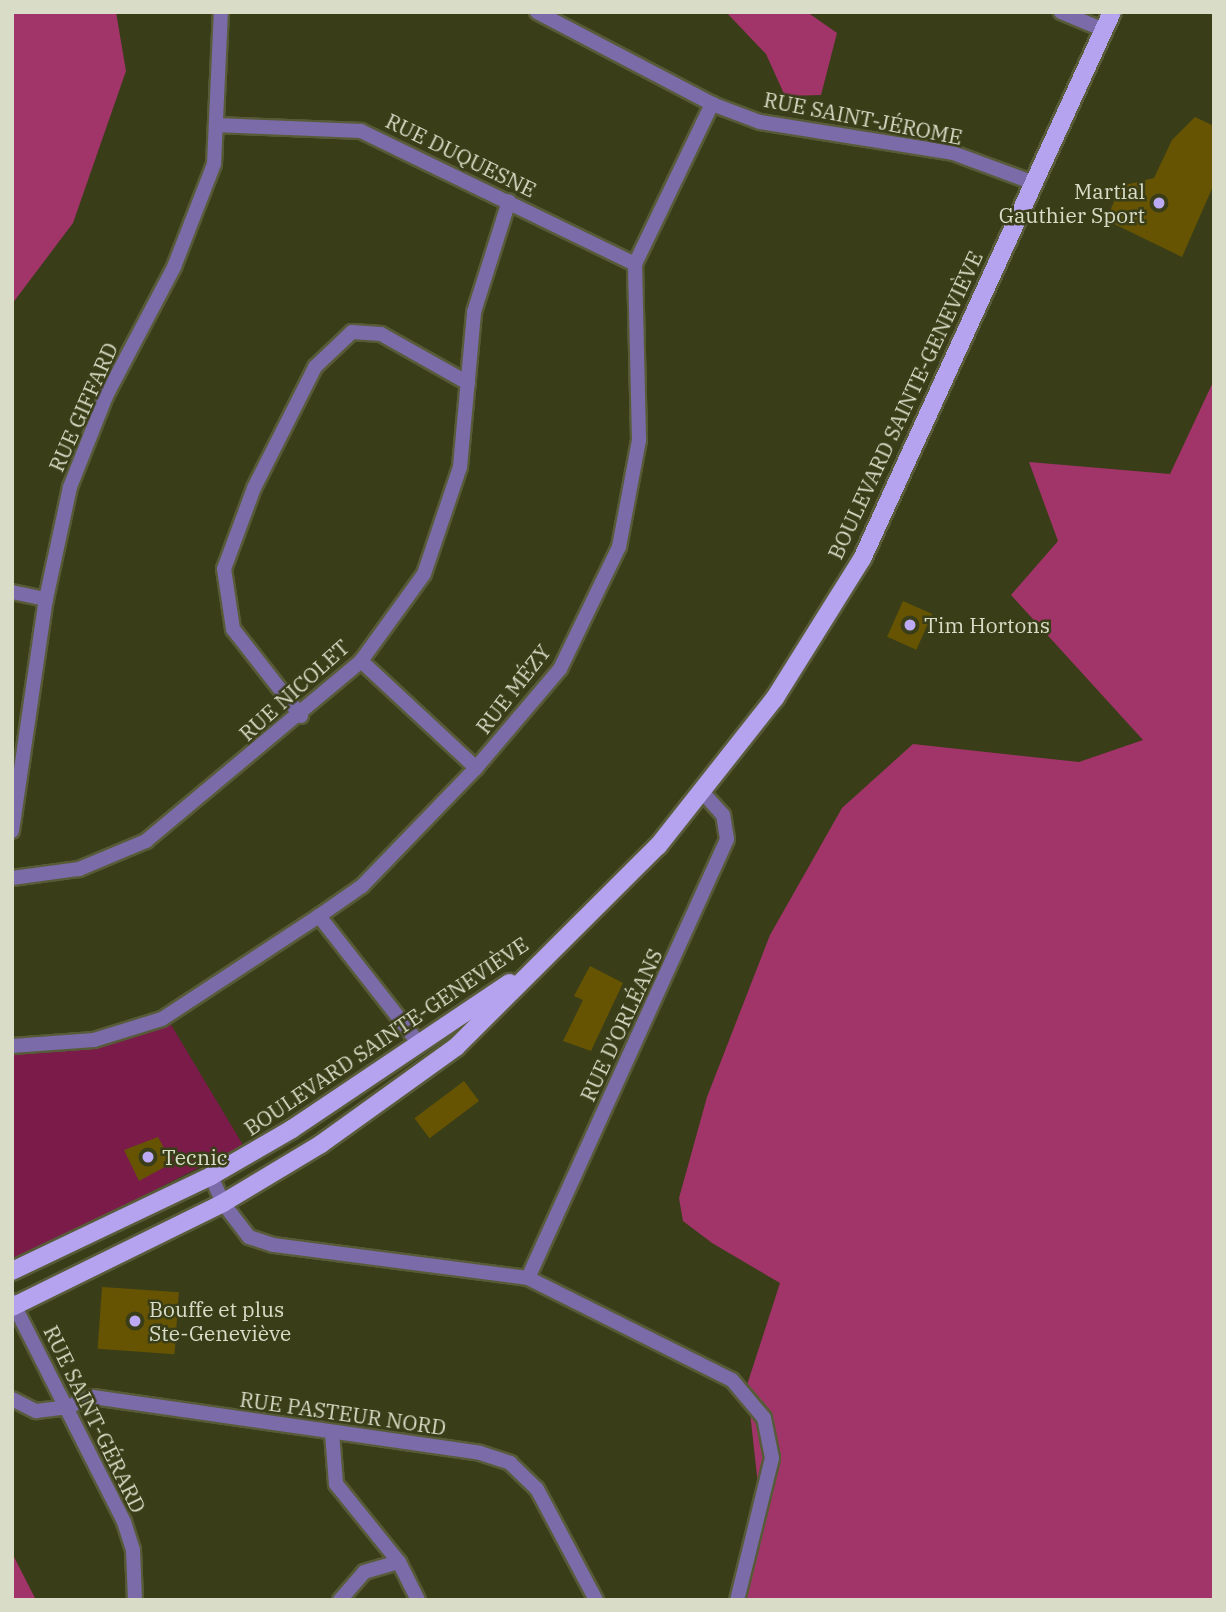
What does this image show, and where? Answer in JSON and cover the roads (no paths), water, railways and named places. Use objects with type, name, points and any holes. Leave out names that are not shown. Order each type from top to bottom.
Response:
[{"type":"main road","name":"BOULEVARD SAINTE-GENEVIÈVE","points":[[13,1305],[223,1203],[321,1144],[456,1047],[558,949],[702,793],[775,698],[862,559],[1112,12]]},
{"type":"main road","name":"BOULEVARD SAINTE-GENEVIÈVE","points":[[12,1271],[211,1176],[405,1056],[558,949]]},
{"type":"street","name":"RUE GIFFARD","points":[[12,831],[46,599],[70,488],[106,396],[174,267],[214,164],[221,12]]},
{"type":"street","name":"RUE SAINT-JÉROME","points":[[538,12],[712,104],[760,122],[953,153],[1034,183]]},
{"type":"street","points":[[1060,12],[1104,30]]},
{"type":"street","name":"RUE MÉZY","points":[[12,1046],[94,1040],[162,1019],[319,916],[362,886],[476,768],[560,668],[619,547],[639,439],[635,264],[712,104]]},
{"type":"street","name":"RUE DUQUESNE","points":[[216,125],[361,131],[635,264]]},
{"type":"street","name":"RUE NICOLET","points":[[12,878],[79,869],[146,841],[302,716],[361,662],[424,574],[460,467],[474,312],[509,201]]},
{"type":"street","points":[[302,716],[233,629],[224,569],[254,488],[315,367],[352,332],[381,334],[468,383]]},
{"type":"street","points":[[12,592],[46,599]]},
{"type":"street","points":[[361,662],[476,768]]},
{"type":"street","name":"RUE D'ORLÉANS","points":[[528,1278],[727,839],[723,815],[702,793]]},
{"type":"street","points":[[319,916],[412,1036]]},
{"type":"street","points":[[211,1176],[223,1203],[249,1237],[274,1245],[528,1278],[732,1380],[764,1418],[772,1458],[737,1600]]},
{"type":"street","name":"RUE SAINT-GÉRARD","points":[[13,1305],[124,1522],[133,1550],[135,1600]]},
{"type":"street","name":"RUE PASTEUR NORD","points":[[12,1399],[36,1411],[66,1407],[93,1397],[480,1453],[510,1463],[537,1489],[596,1600]]},
{"type":"street","points":[[332,1433],[336,1484],[399,1562],[418,1600]]},
{"type":"street","points":[[340,1600],[364,1572],[399,1562]]},
{"type":"place","name":"Martial Gauthier Sport","points":[[1159,203]]},
{"type":"place","name":"Tim Hortons","points":[[910,625]]},
{"type":"place","name":"Tecnic","points":[[148,1157]]},
{"type":"place","name":"Bouffe et plus Ste-Geneviève","points":[[135,1321]]}]
